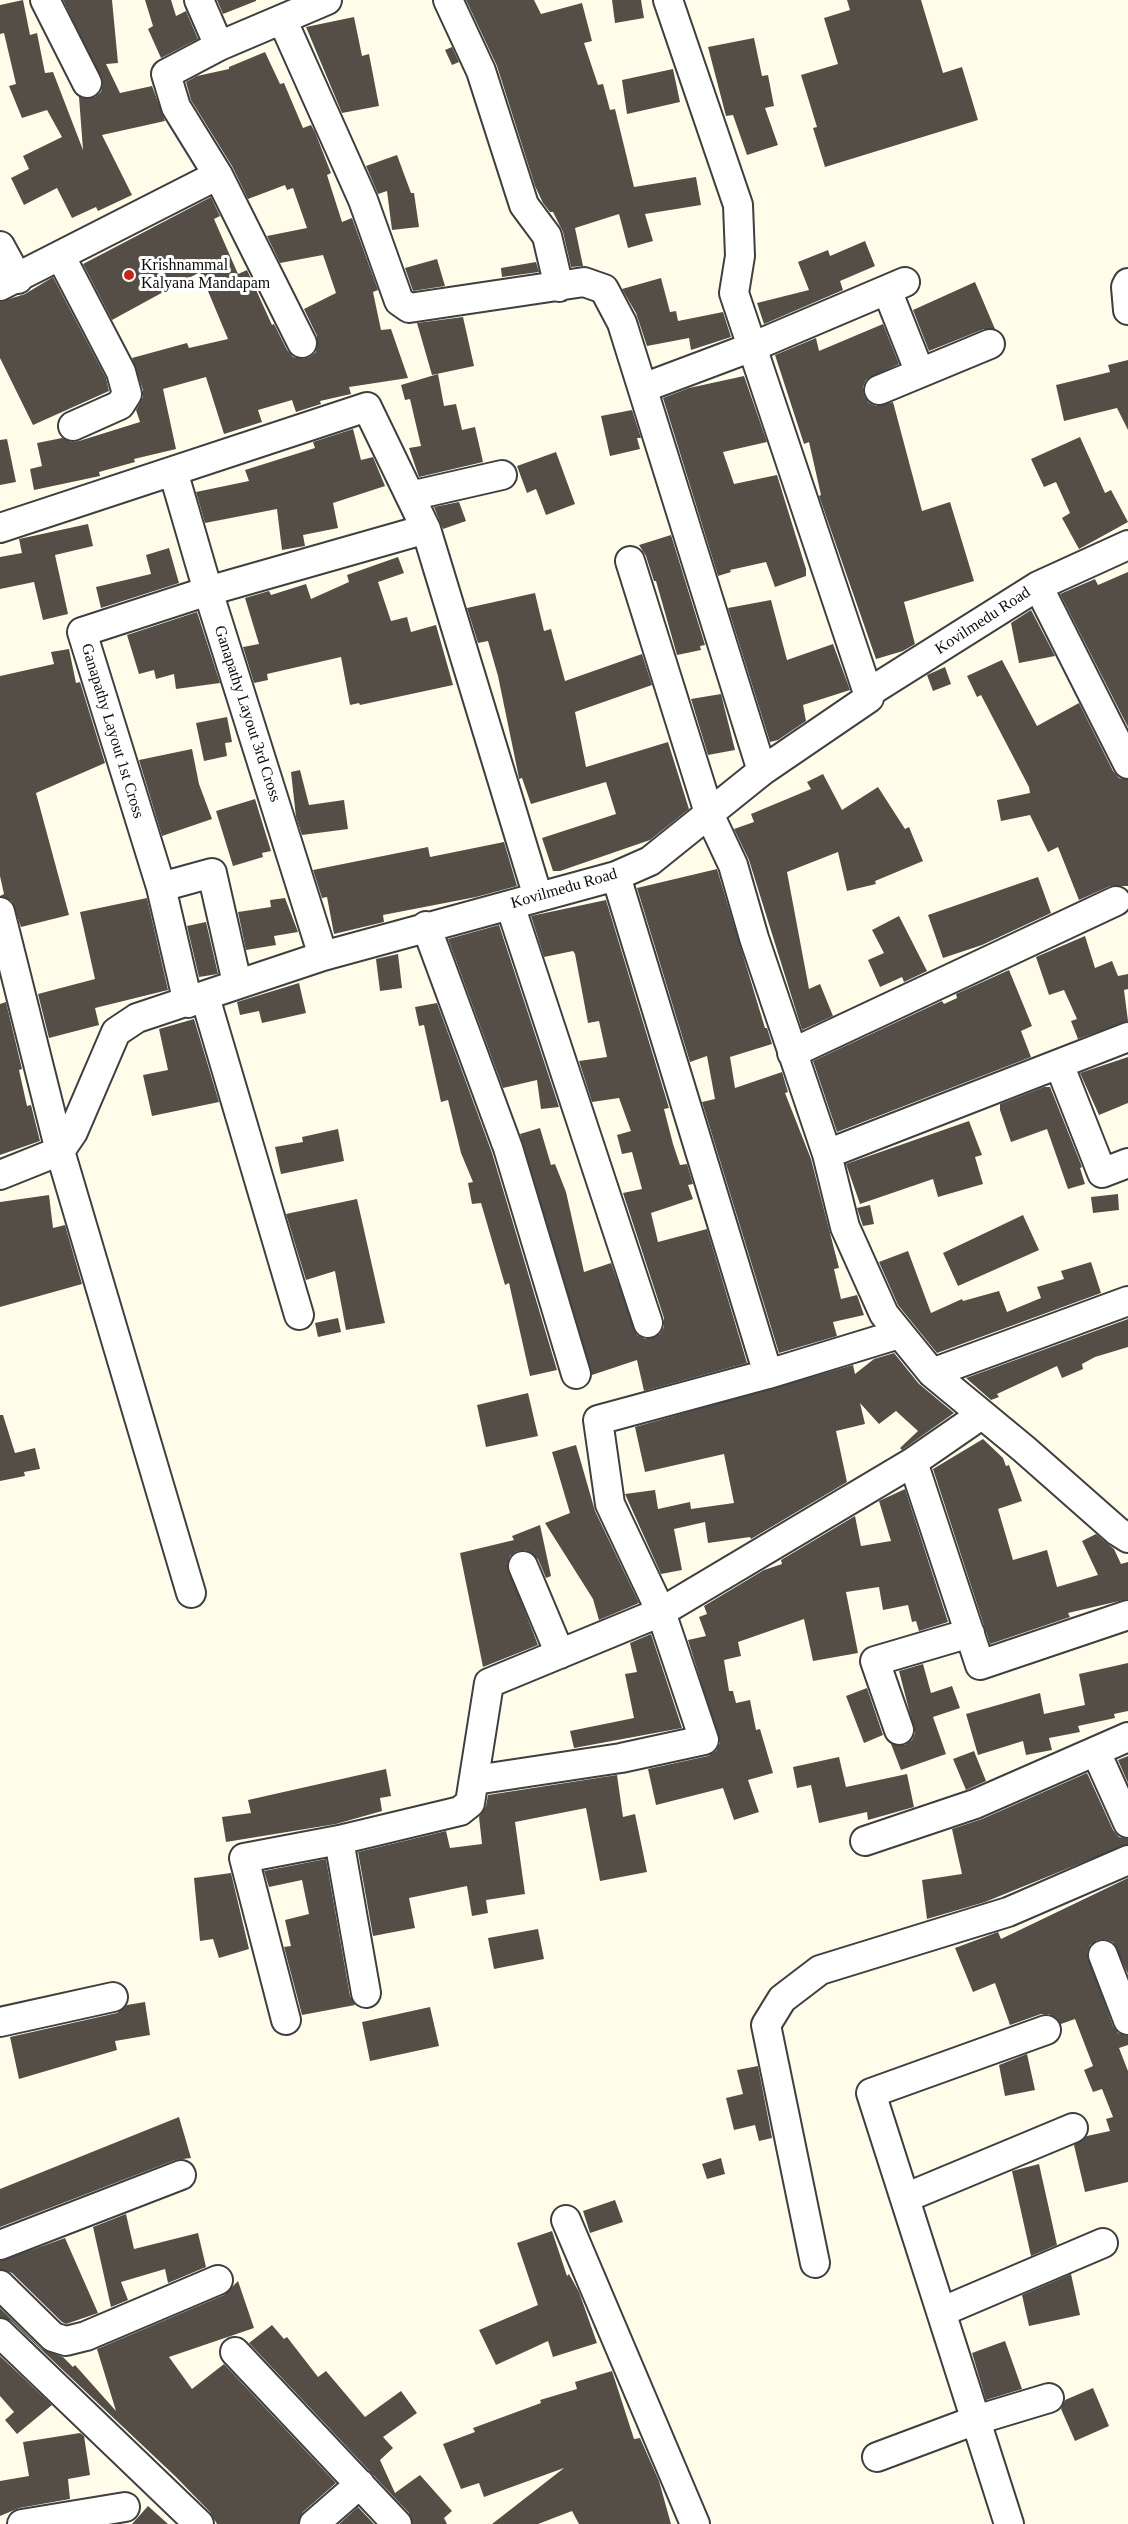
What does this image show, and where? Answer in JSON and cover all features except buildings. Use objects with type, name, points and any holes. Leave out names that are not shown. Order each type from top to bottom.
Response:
[{"type":"street","points":[[45,0],[87,83]]},
{"type":"street","points":[[199,0],[219,46]]},
{"type":"street","points":[[302,344],[218,175],[176,107],[166,74],[219,46],[327,0]]},
{"type":"street","points":[[448,0],[481,70],[524,205],[547,236],[559,287]]},
{"type":"street","points":[[668,0],[738,205],[740,256],[734,293],[868,693]]},
{"type":"street","points":[[282,19],[363,200],[399,301],[409,308],[584,282],[604,289],[622,323],[762,771]]},
{"type":"street","points":[[0,246],[9,282],[218,175]]},
{"type":"street","points":[[61,257],[121,372],[127,394],[120,405],[73,426]]},
{"type":"street","points":[[1128,283],[1126,287],[1128,310]]},
{"type":"street","points":[[643,388],[752,347],[896,286],[920,373]]},
{"type":"street","points":[[879,390],[990,344]]},
{"type":"street","points":[[0,528],[367,407],[426,529],[538,897]]},
{"type":"street","name":"Ganapathy Layout 3rd Cross","points":[[173,471],[208,591],[323,956]]},
{"type":"street","points":[[410,496],[502,475]]},
{"type":"street","name":"Ganapathy Layout 1st Cross","points":[[299,1315],[161,887],[82,632],[208,591],[426,529]]},
{"type":"street","name":"Kovilmedu Road","points":[[60,1151],[73,1132],[116,1032],[137,1018],[197,1000],[237,983],[323,956],[426,926],[616,876],[651,861],[710,816],[762,771],[868,698],[868,693],[1038,586],[1128,544]]},
{"type":"street","points":[[630,561],[710,816],[733,865],[792,1053],[827,1154],[853,1248],[884,1314],[932,1373],[1128,1538]]},
{"type":"street","points":[[1038,586],[1128,764]]},
{"type":"street","points":[[161,887],[213,873],[237,983]]},
{"type":"street","points":[[616,876],[768,1374]]},
{"type":"street","points":[[792,1053],[1116,901]]},
{"type":"street","points":[[510,905],[648,1323]]},
{"type":"street","points":[[0,912],[60,1151],[191,1593]]},
{"type":"street","points":[[426,926],[508,1148],[576,1374]]},
{"type":"street","points":[[827,1154],[1128,1037]]},
{"type":"street","points":[[1059,1064],[1102,1173],[1128,1163]]},
{"type":"street","points":[[0,1175],[60,1151]]},
{"type":"street","points":[[932,1373],[1128,1301]]},
{"type":"street","points":[[475,1780],[621,1758],[704,1740],[661,1612],[610,1504],[598,1420],[768,1374],[899,1334]]},
{"type":"street","points":[[286,2020],[244,1858],[339,1840],[460,1811],[470,1803],[489,1683],[661,1612],[913,1462],[981,1415]]},
{"type":"street","points":[[913,1462],[980,1665],[1128,1615]]},
{"type":"street","points":[[523,1566],[560,1654]]},
{"type":"street","points":[[899,1730],[875,1661],[970,1633]]},
{"type":"street","points":[[865,1841],[975,1804],[1128,1737]]},
{"type":"street","points":[[1096,1752],[1128,1822]]},
{"type":"street","points":[[339,1840],[366,1993]]},
{"type":"street","points":[[815,2263],[766,2025],[782,1999],[820,1970],[1008,1912],[1128,1860]]},
{"type":"street","points":[[1103,1955],[1128,2020]]},
{"type":"street","points":[[0,2022],[113,1997]]},
{"type":"street","points":[[1009,2524],[871,2093],[1046,2030]]},
{"type":"street","points":[[905,2198],[1073,2128]]},
{"type":"street","points":[[0,2245],[181,2175]]},
{"type":"street","points":[[566,2220],[695,2524]]},
{"type":"street","points":[[941,2312],[1103,2243]]},
{"type":"street","points":[[0,2284],[53,2337],[66,2341],[86,2336],[218,2280]]},
{"type":"street","points":[[0,2334],[199,2524]]},
{"type":"street","points":[[235,2352],[397,2524]]},
{"type":"street","points":[[877,2457],[976,2420],[1049,2398]]},
{"type":"street","points":[[22,2524],[126,2515],[138,2468]]},
{"type":"street","points":[[314,2524],[360,2484]]},
{"type":"place","name":"Krishnammal Kalyana Mandapam","points":[[129,275]]}]
